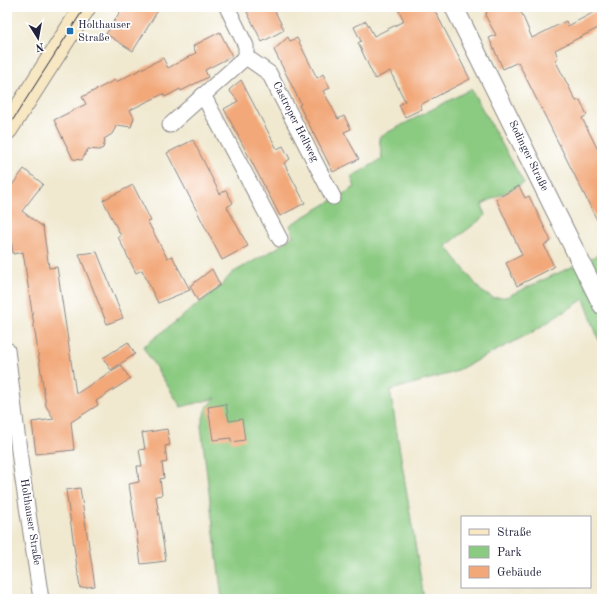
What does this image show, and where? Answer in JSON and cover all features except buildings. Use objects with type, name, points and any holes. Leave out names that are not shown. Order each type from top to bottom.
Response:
[{"type":"main road","points":[[7,129],[85,7]]},
{"type":"street","points":[[170,125],[246,57],[246,46],[227,7]]},
{"type":"street","name":"Sodinger Straße","points":[[454,7],[602,305]]},
{"type":"street","name":"Castroper Hellweg","points":[[246,57],[269,73],[334,197]]},
{"type":"street","points":[[203,95],[280,239]]},
{"type":"street","name":"Holthauser Straße","points":[[7,350],[21,467],[41,599]]},
{"type":"green space","points":[[471,89],[524,183],[482,204],[485,216],[446,246],[481,291],[493,298],[506,297],[602,253],[602,349],[584,299],[531,333],[452,373],[390,390],[424,599],[222,599],[201,426],[206,407],[216,398],[181,407],[143,347],[220,287],[232,273],[277,248],[293,236],[290,225],[355,187],[351,177],[382,159],[379,137]]},
{"type":"tram line","points":[[7,129],[85,7]]},
{"type":"place","name":"Holthauser Straße","points":[[70,31]]}]
